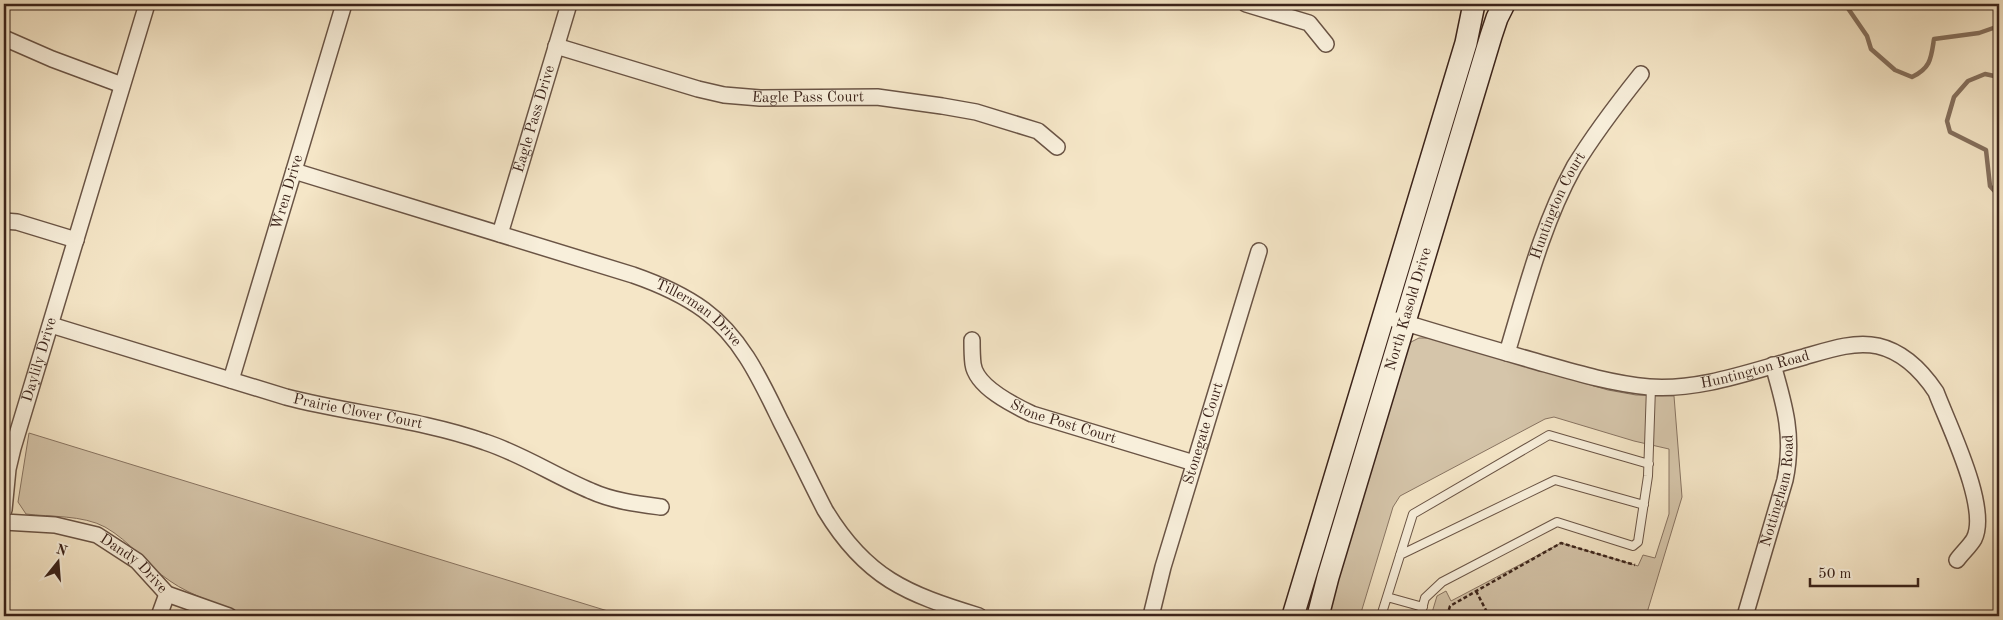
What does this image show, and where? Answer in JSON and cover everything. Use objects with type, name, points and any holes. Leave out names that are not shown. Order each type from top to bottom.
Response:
[{"type":"main road","name":"North Kasold Drive","points":[[1293,616],[1466,43],[1474,4]]},
{"type":"main road","name":"North Kasold Drive","points":[[1318,616],[1491,36],[1504,4]]},
{"type":"street","name":"Daylily Drive","points":[[4,510],[8,469],[147,4]]},
{"type":"street","name":"Wren Drive","points":[[231,380],[344,4]]},
{"type":"street","name":"Eagle Pass Drive","points":[[500,234],[569,4]]},
{"type":"street","points":[[1246,4],[1309,23],[1326,44]]},
{"type":"street","points":[[4,38],[59,62],[122,85]]},
{"type":"street","name":"Eagle Pass Court","points":[[556,46],[698,89],[724,94],[760,98],[877,97],[959,109],[1038,131],[1057,147]]},
{"type":"street","name":"Huntington Court","points":[[1507,353],[1539,247],[1555,207],[1574,168],[1602,124],[1641,74]]},
{"type":"street","name":"Tillerman Drive","points":[[294,171],[660,284],[682,294],[706,311],[725,329],[756,370],[825,510],[838,531],[855,551],[887,579],[908,591],[932,602],[980,616]]},
{"type":"street","points":[[4,221],[17,222],[76,240]]},
{"type":"street","name":"Stonegate Court","points":[[1151,616],[1163,567],[1258,251]]},
{"type":"street","name":"Huntington Road","points":[[1383,316],[1599,380],[1651,387],[1698,384],[1840,347],[1861,344],[1879,346],[1896,353],[1913,363],[1926,376],[1936,392],[1975,496],[1978,517],[1974,538],[1957,560]]},
{"type":"street","name":"Prairie Clover Court","points":[[50,325],[322,407],[454,432],[516,454],[592,492],[625,502],[661,507]]},
{"type":"street","name":"Stone Post Court","points":[[972,340],[973,366],[980,378],[995,393],[1012,404],[1032,414],[1194,463]]},
{"type":"street","name":"Nottingham Road","points":[[1745,616],[1790,459],[1790,435],[1773,365]]},
{"type":"street","name":"Dandy Drive","points":[[4,522],[55,524],[97,535],[137,561],[168,594],[229,616]]},
{"type":"street","points":[[159,616],[168,594]]},
{"type":"lane","points":[[1420,616],[1425,598],[1442,582],[1557,522],[1633,546],[1638,542],[1649,464],[1651,387]]},
{"type":"lane","points":[[1381,616],[1413,514],[1549,435],[1649,464]]},
{"type":"lane","points":[[1400,555],[1555,480],[1644,505]]},
{"type":"lane","points":[[1387,597],[1422,606]]},
{"type":"path","points":[[1447,616],[1450,606],[1561,543],[1635,565]]},
{"type":"path","points":[[1476,591],[1489,616]]},
{"type":"shaded area","points":[[1419,338],[1429,338],[1608,390],[1636,395],[1674,396],[1682,497],[1646,616],[1431,616],[1437,596],[1446,591],[1451,601],[1561,543],[1638,566],[1643,555],[1655,558],[1669,514],[1669,449],[1634,441],[1554,417],[1545,419],[1400,496],[1393,507],[1360,616],[1324,616],[1407,350],[1411,342]]},
{"type":"shaded area","points":[[29,433],[624,616],[251,616],[209,601],[178,586],[162,575],[122,539],[105,527],[77,518],[26,514],[18,502]]},
{"type":"waterway","points":[[1845,4],[1867,36],[1871,49],[1895,70],[1912,77],[1927,66],[1934,39],[1979,33],[1999,26]]},
{"type":"waterway","points":[[1999,77],[1985,74],[1968,81],[1954,97],[1947,121],[1950,132],[1986,150],[1990,186],[1999,196]]}]
